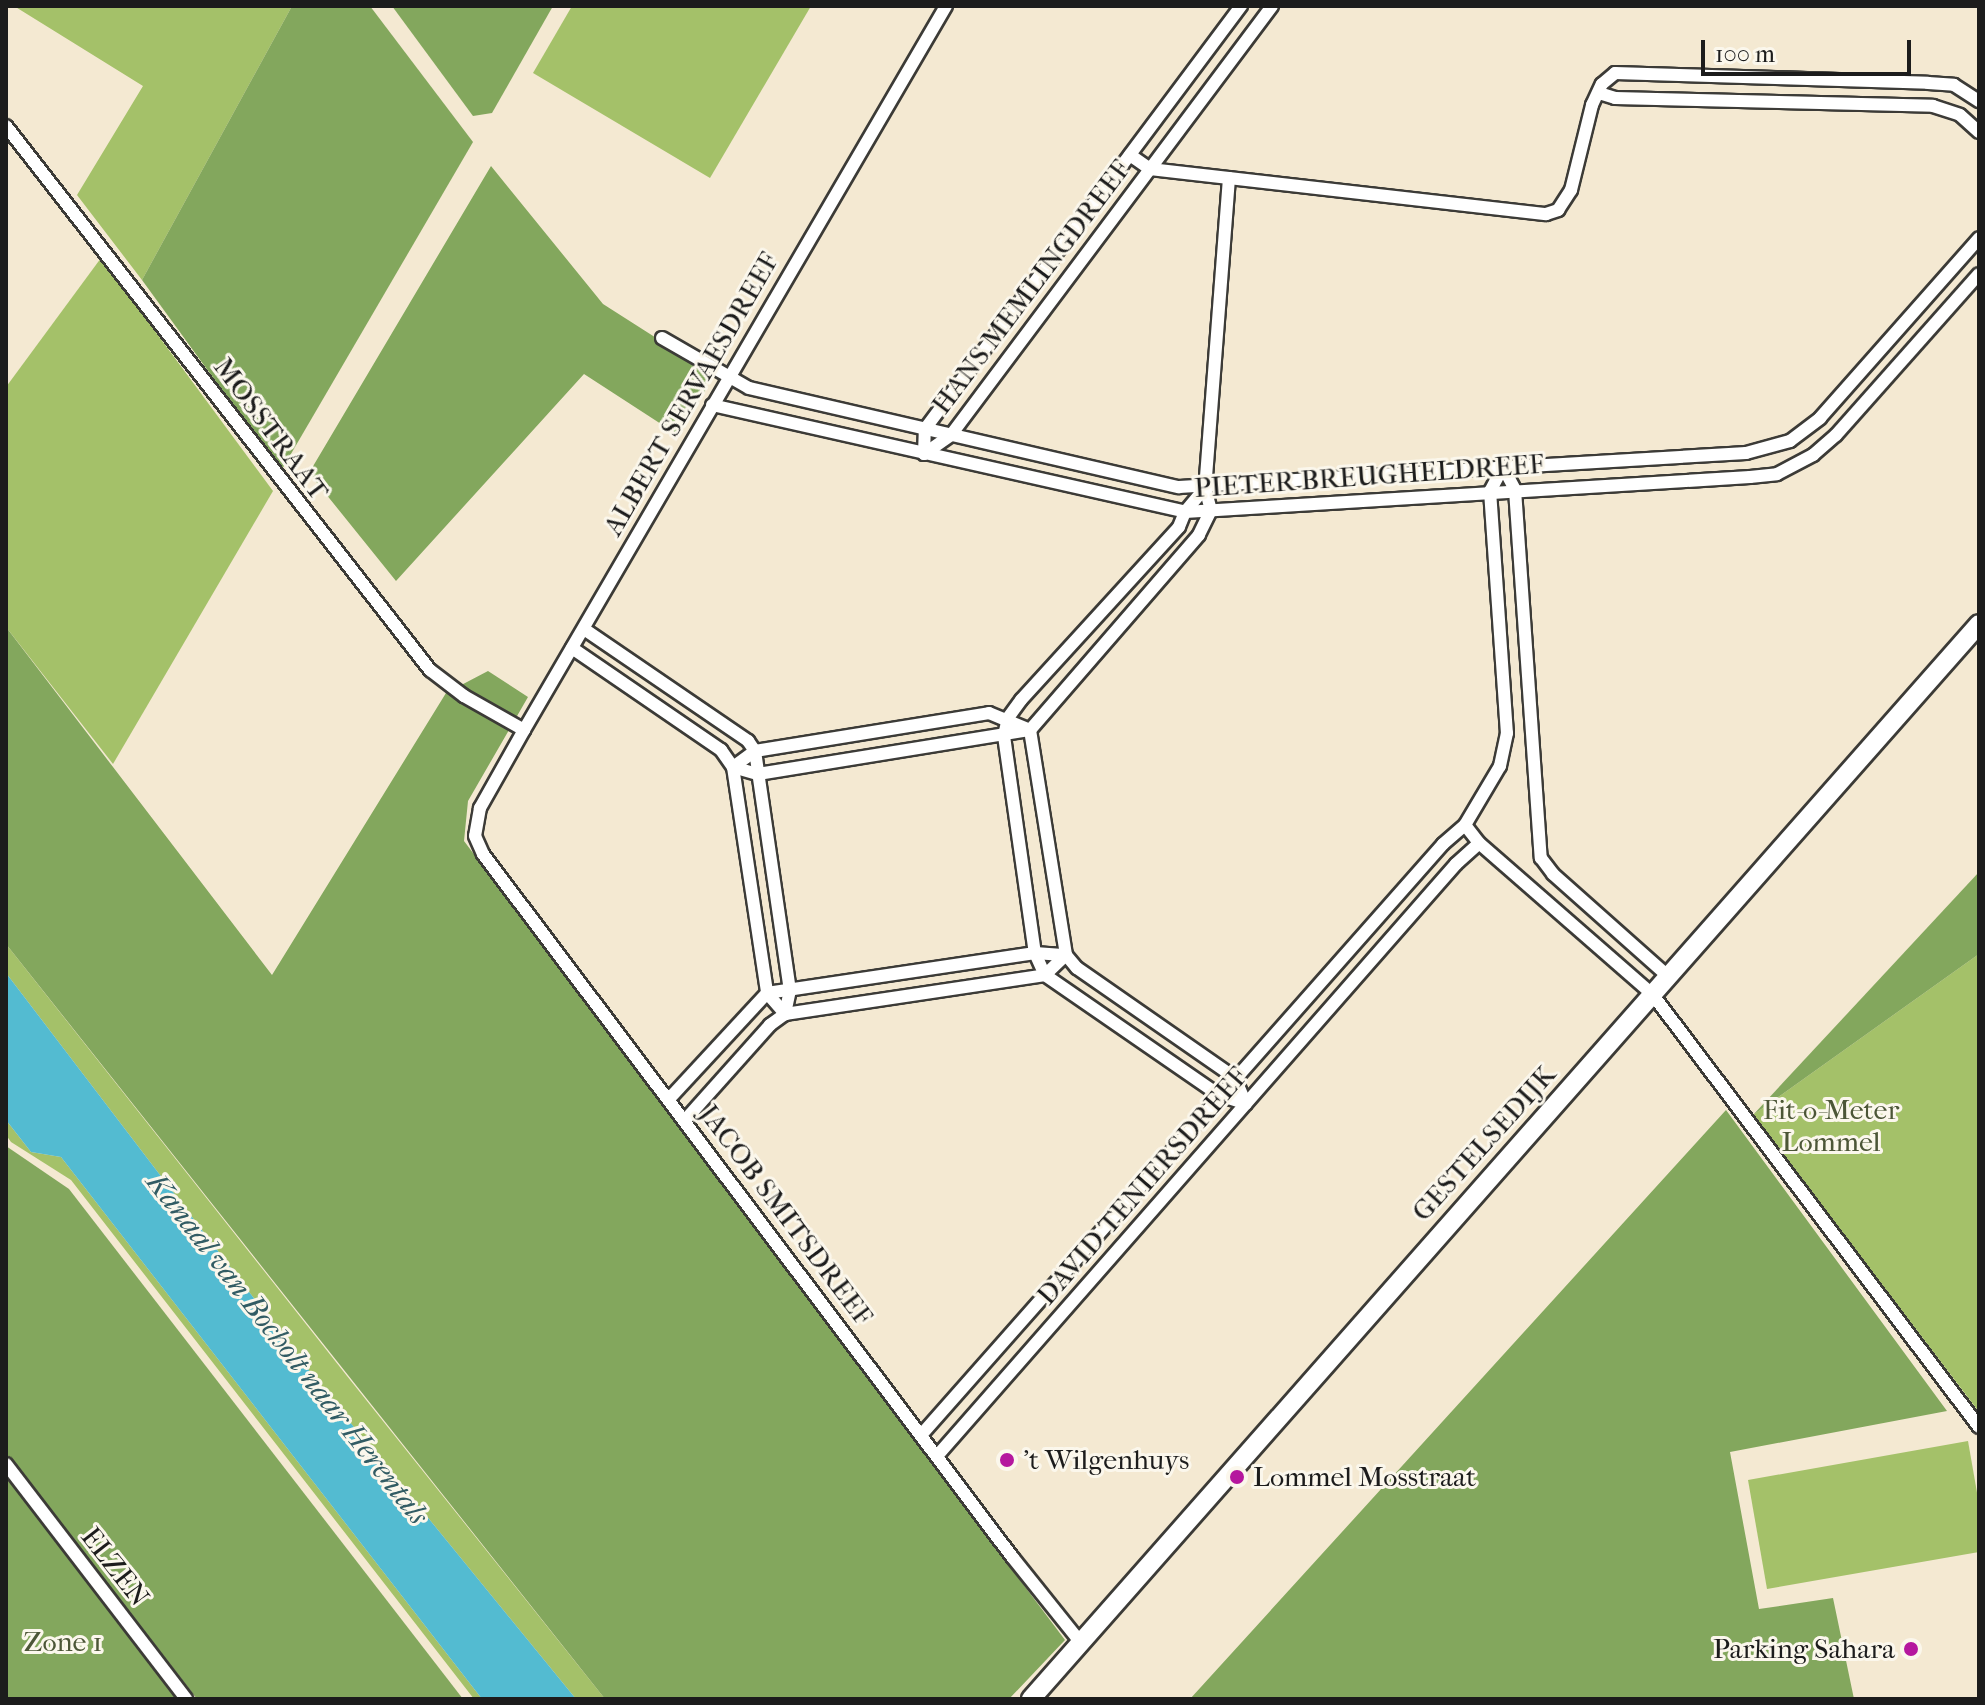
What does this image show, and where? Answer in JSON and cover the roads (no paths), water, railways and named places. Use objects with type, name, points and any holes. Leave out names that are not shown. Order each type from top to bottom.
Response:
[{"type":"main road","name":"GESTELSEDIJK","points":[[1031,1699],[1979,624]]},
{"type":"street","name":"ALBERT SERVAESDREEF","points":[[480,808],[946,6]]},
{"type":"street","name":"HANS MEMLINGDREEF","points":[[924,454],[925,429],[1241,6]]},
{"type":"street","name":"HANS MEMLINGDREEF","points":[[924,454],[951,435],[1272,6]]},
{"type":"street","points":[[1130,155],[1150,169],[1546,214],[1558,210],[1571,190],[1592,105],[1602,84],[1615,73],[1954,85],[1979,101]]},
{"type":"street","points":[[1809,102],[1810,79]]},
{"type":"street","points":[[1599,93],[1615,98],[1933,106],[1960,115],[1979,132]]},
{"type":"street","name":"MOSSTRAAT","points":[[6,126],[430,670],[464,696],[524,730]]},
{"type":"street","points":[[733,767],[758,774],[1030,730],[1199,535],[1211,510],[1205,488],[1229,178]]},
{"type":"street","name":"PIETER BREUGHELDREEF","points":[[662,338],[749,388],[1160,485],[1205,488],[1771,449],[1804,433],[1820,418],[1979,238]]},
{"type":"street","name":"PIETER BREUGHELDREEF","points":[[712,405],[1185,512],[1777,474],[1813,455],[1836,435],[1979,274]]},
{"type":"street","points":[[1820,418],[1836,435]]},
{"type":"street","points":[[1503,467],[1515,490],[1538,842],[1546,868],[1669,977]]},
{"type":"street","points":[[1490,491],[1503,467]]},
{"type":"street","points":[[1205,488],[1185,512],[1179,527],[1008,718],[1004,736],[1035,953],[1045,975],[1219,1095],[1246,1104]]},
{"type":"street","name":"DAVID TENIERSDREEF","points":[[922,1434],[1219,1095],[1443,844],[1465,825],[1500,766],[1507,733],[1490,491]]},
{"type":"street","points":[[584,629],[748,741],[755,751],[790,990],[785,1014]]},
{"type":"street","points":[[572,648],[721,750],[733,767],[767,993],[785,1014]]},
{"type":"street","points":[[733,767],[755,751],[989,713],[1008,718],[1030,730]]},
{"type":"street","points":[[1030,730],[1066,955],[1077,968],[1235,1078],[1246,1104]]},
{"type":"street","points":[[1507,733],[1531,732]]},
{"type":"street","name":"JACOB SMITSDREEF","points":[[480,808],[475,827],[483,854],[1081,1643]]},
{"type":"street","points":[[1465,825],[1479,843],[1653,995],[1979,1427]]},
{"type":"street","name":"DAVID TENIERSDREEF","points":[[937,1456],[1456,864],[1479,843]]},
{"type":"street","points":[[1530,886],[1546,868]]},
{"type":"street","points":[[1365,933],[1383,948]]},
{"type":"street","points":[[669,1099],[767,993],[1035,953],[1066,955]]},
{"type":"street","points":[[685,1120],[770,1025],[785,1014],[1045,975],[1066,955]]},
{"type":"street","name":"ELZEN","points":[[6,1464],[186,1699]]},
{"type":"water","name":"Kanaal van Bocholt naar Herentals","points":[[6,973],[327,1394],[576,1699],[482,1699],[61,1157],[31,1152],[6,1120]]},
{"type":"place","name":"'t Wilgenhuys","points":[[1007,1460]]},
{"type":"place","name":"Lommel Mosstraat","points":[[1237,1477]]},
{"type":"place","name":"Parking Sahara","points":[[1911,1649]]},
{"type":"park label","name":"Fit-o-Meter Lommel","points":[[1831,1126]]},
{"type":"park label","name":"Zone 1","points":[[63,1642]]}]
